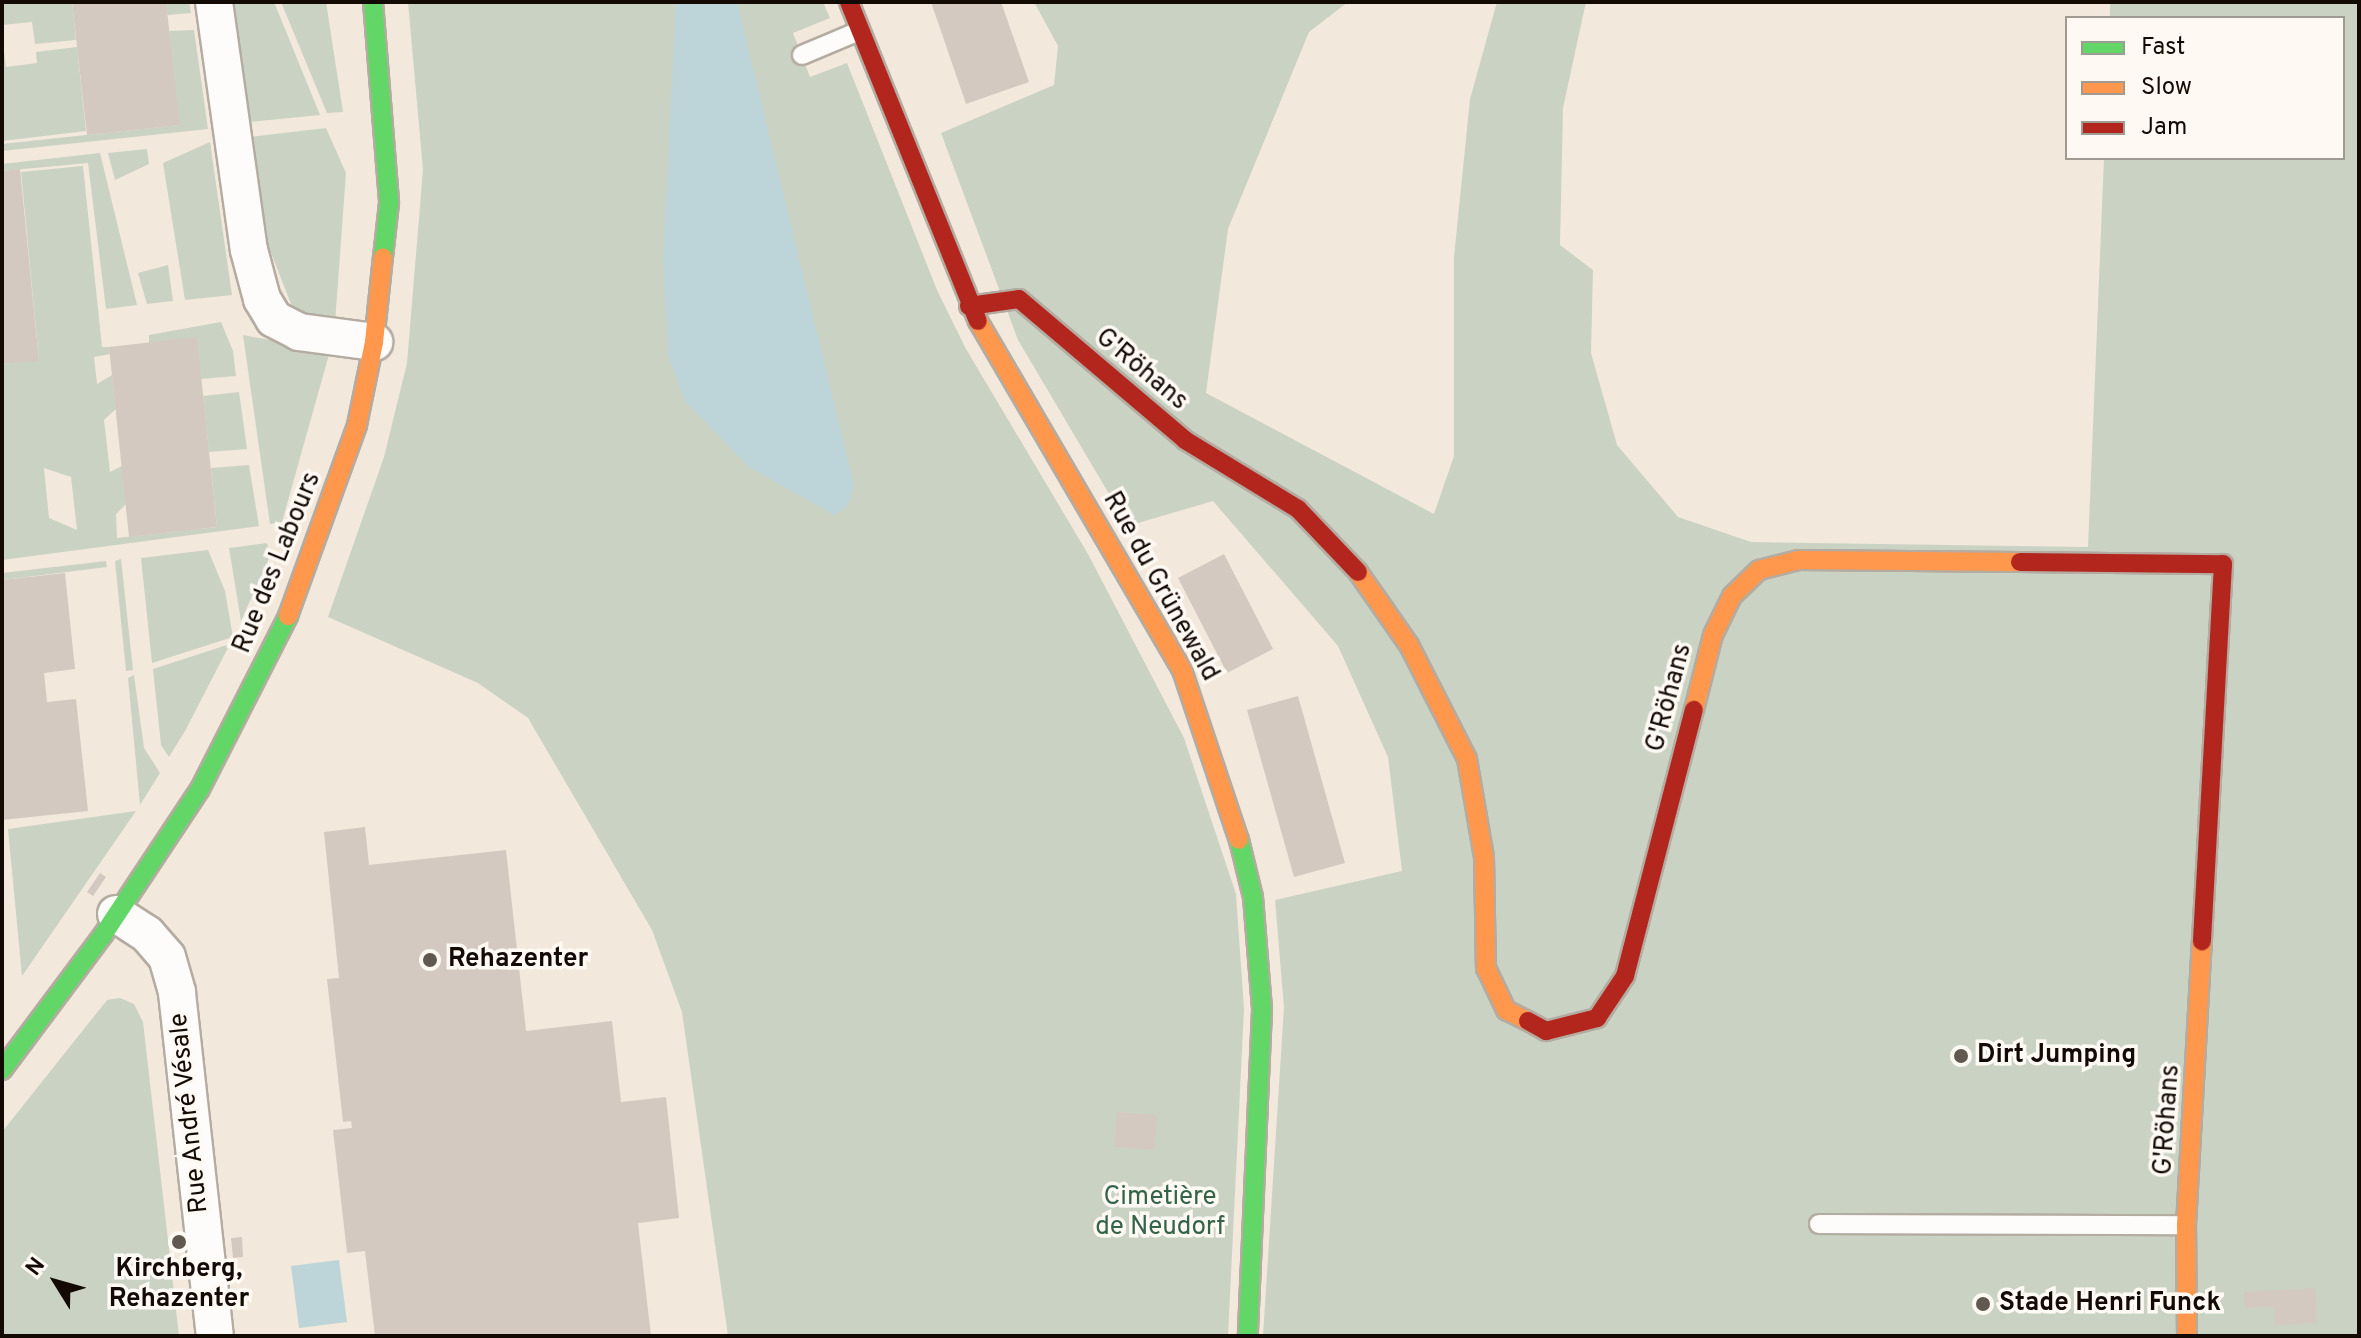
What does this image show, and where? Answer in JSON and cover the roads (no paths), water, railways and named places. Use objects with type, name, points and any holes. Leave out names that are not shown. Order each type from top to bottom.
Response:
[{"type":"street","points":[[214,2],[249,250],[262,299],[274,319],[299,332],[374,342]]},
{"type":"street","name":"Rue des Labours","points":[[2,1070],[116,914],[200,789],[294,605],[349,452],[374,342],[389,203],[373,2]]},
{"type":"street","name":"Rue du Grünewald","points":[[849,2],[969,306],[1182,670],[1229,799],[1253,897],[1262,1010],[1248,1336]]},
{"type":"street","name":"G'Röhans","points":[[969,306],[998,298],[1019,299],[1173,430],[1298,509],[1348,557],[1409,645],[1467,759],[1484,857],[1486,968],[1506,1010],[1546,1031],[1597,1018],[1625,976],[1713,635],[1732,596],[1759,570],[1799,560],[2223,564],[2186,1225],[2187,1336]]},
{"type":"street","name":"Rue André Vésale","points":[[116,914],[147,934],[167,957],[177,993],[215,1336]]},
{"type":"lane","points":[[802,55],[859,31]]},
{"type":"lane","points":[[1819,1224],[2186,1225]]},
{"type":"water","points":[[676,2],[737,2],[854,486],[848,505],[834,515],[749,467],[685,401],[668,355],[663,258]]},
{"type":"water","points":[[339,1260],[347,1322],[299,1328],[291,1266]]},
{"type":"place","name":"Rehazenter","points":[[430,960]]},
{"type":"place","name":"Dirt Jumping","points":[[1961,1056]]},
{"type":"place","name":"Kirchberg, Rehazenter","points":[[179,1242]]},
{"type":"place","name":"Stade Henri Funck","points":[[1983,1304]]},
{"type":"park label","name":"Cimetière de Neudorf","points":[[1160,1213]]}]
